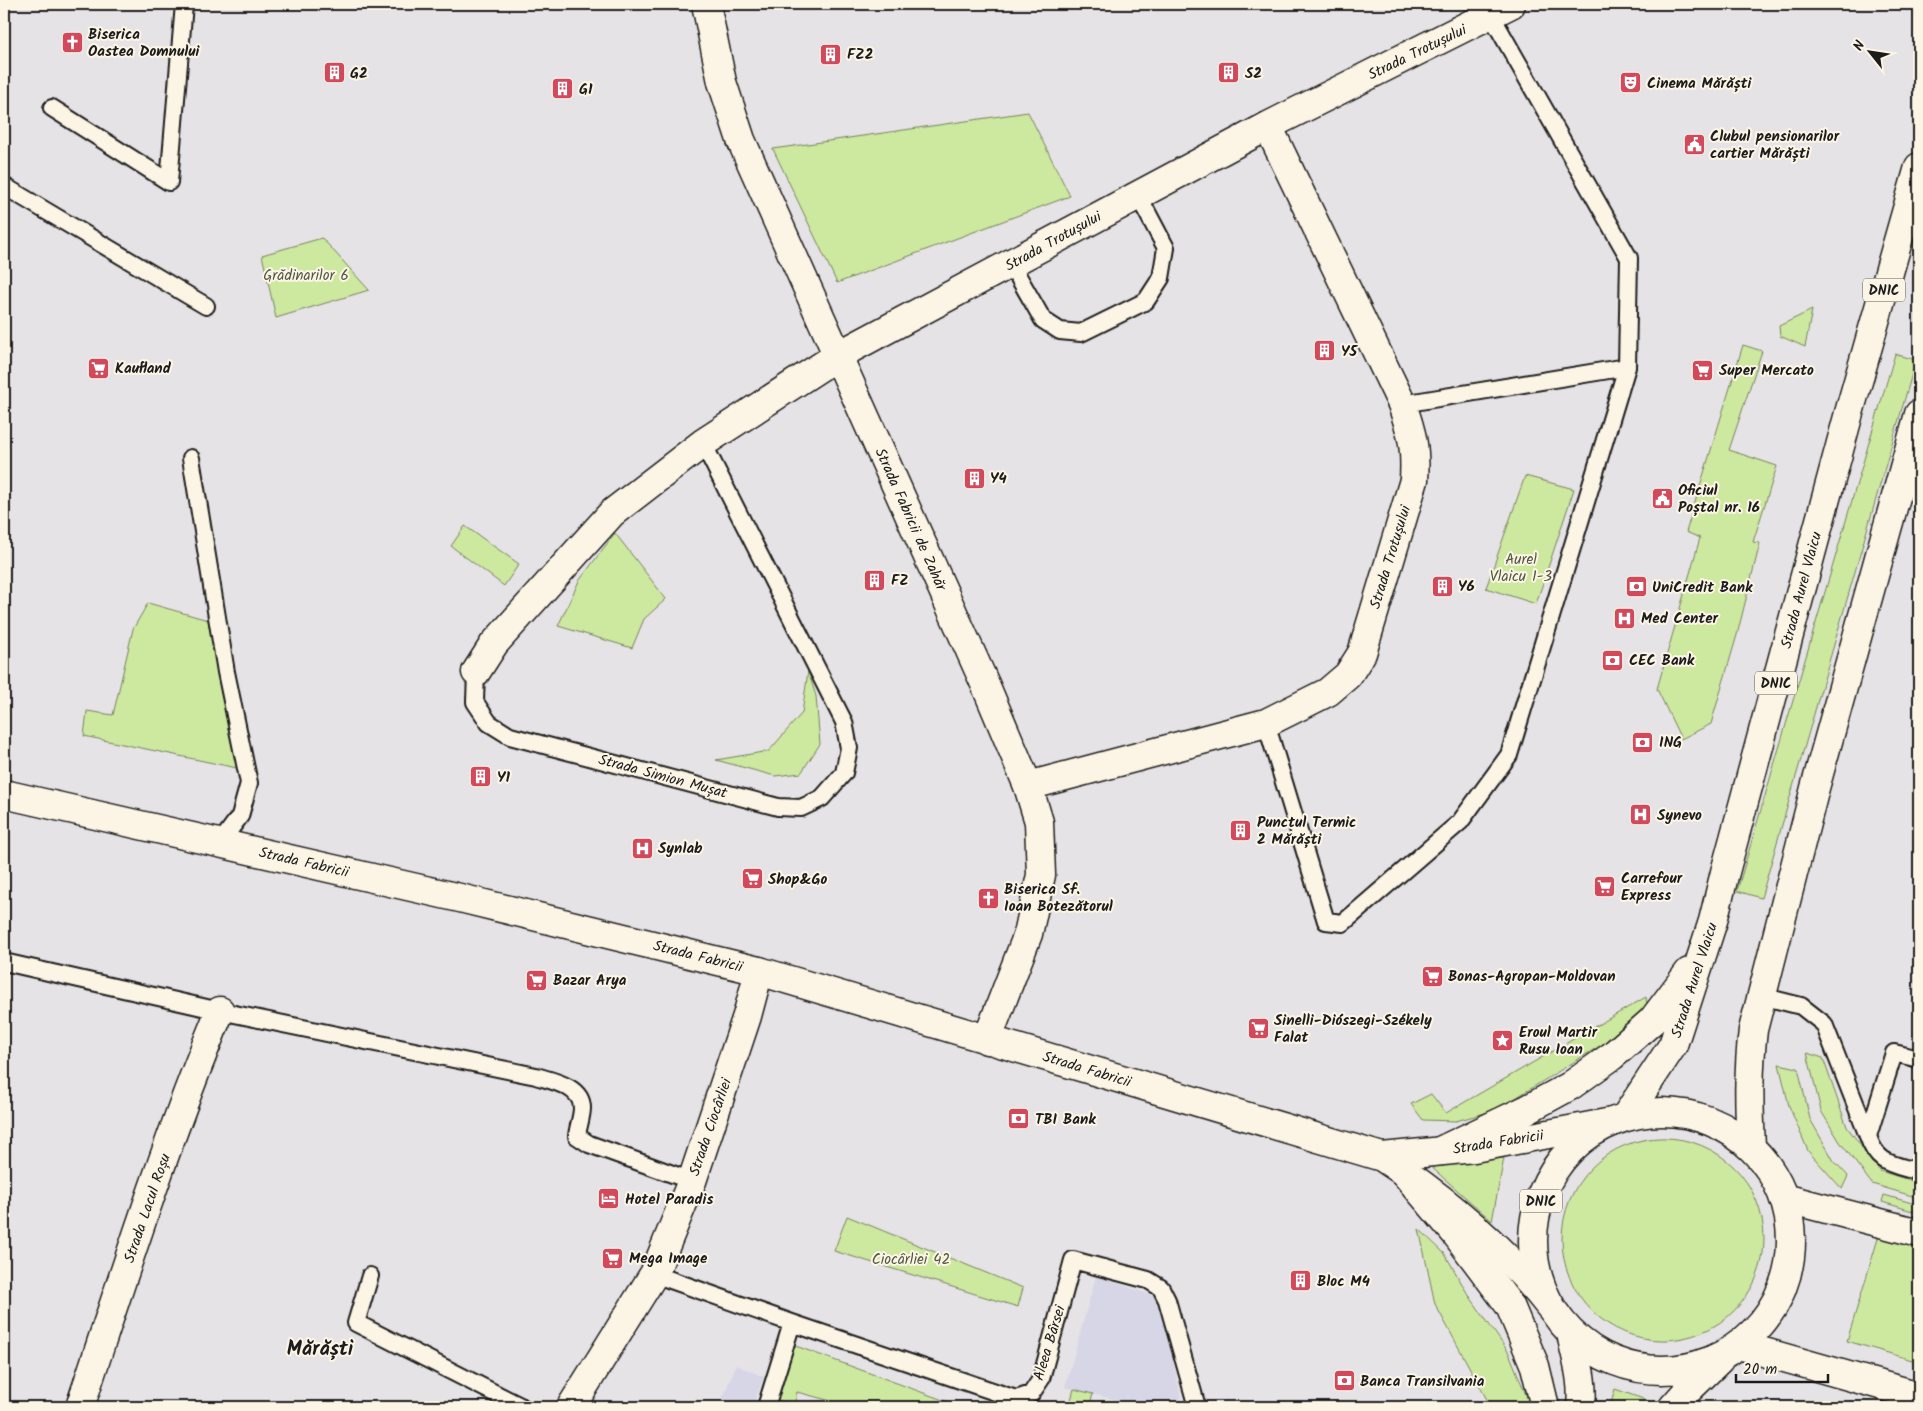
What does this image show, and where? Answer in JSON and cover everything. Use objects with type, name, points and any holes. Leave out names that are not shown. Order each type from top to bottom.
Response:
[{"type":"main road","name":"Strada Fabricii de Zahăr","points":[[706,4],[722,82],[741,140],[985,684],[1028,786],[1039,822],[1042,875],[1028,934],[988,1040]]},
{"type":"main road","name":"Strada Trotușului","points":[[837,356],[1268,126],[1501,9]]},
{"type":"main road","name":"Strada Trotușului","points":[[1028,786],[1266,723],[1328,692],[1348,675],[1362,653],[1414,480],[1415,454],[1412,434],[1402,404],[1268,126]]},
{"type":"main road","name":"Strada Aurel Vlaicu","points":[[1619,1119],[1673,1045],[1704,953],[1719,901],[1724,872],[1849,413],[1919,167]]},
{"type":"main road","name":"Strada Simion Mușat","points":[[476,672],[494,644],[612,512],[703,443],[837,356]]},
{"type":"main road","points":[[1751,1147],[1748,1093],[1753,1030],[1815,788],[1919,414]]},
{"type":"main road","name":"Strada Fabricii","points":[[4,794],[460,898],[759,971],[1393,1164],[1427,1187],[1504,1254],[1528,1279],[1551,1308]]},
{"type":"main road","points":[[1440,1151],[1526,1110],[1570,1086],[1612,1056],[1652,1022],[1704,953]]},
{"type":"main road","name":"Strada Ciocârliei","points":[[571,1407],[654,1274],[692,1181],[747,1016],[759,971]]},
{"type":"main road","name":"Strada Lacul Roșu","points":[[80,1407],[145,1210],[220,1011]]},
{"type":"main road","name":"DN1C","points":[[1673,1407],[1694,1384],[1733,1348],[1761,1326],[1769,1313],[1782,1287],[1790,1257],[1790,1227],[1784,1198],[1770,1170],[1751,1147],[1730,1130],[1706,1119],[1679,1112],[1652,1111],[1619,1119],[1585,1137],[1562,1159],[1545,1186],[1536,1217],[1533,1248],[1539,1274],[1551,1308],[1571,1333],[1593,1350],[1618,1362],[1646,1369],[1674,1369],[1702,1364],[1733,1348]]},
{"type":"main road","name":"Strada Fabricii","points":[[1393,1164],[1440,1151],[1474,1148],[1619,1119]]},
{"type":"main road","points":[[1393,1164],[1456,1234],[1510,1306],[1535,1366],[1545,1407]]},
{"type":"main road","points":[[1784,1198],[1919,1233]]},
{"type":"main road","name":"DN1C","points":[[1571,1333],[1579,1362],[1583,1391],[1581,1407]]},
{"type":"main road","points":[[1733,1348],[1919,1396]]},
{"type":"lane","points":[[52,108],[169,182],[184,4]]},
{"type":"lane","points":[[1266,723],[1326,921],[1343,923],[1460,822],[1509,755],[1626,367],[1629,258],[1501,9]]},
{"type":"lane","points":[[4,186],[206,306]]},
{"type":"lane","points":[[1011,264],[1043,320],[1060,331],[1081,333],[1146,301],[1161,278],[1166,248],[1138,195]]},
{"type":"lane","points":[[1402,404],[1626,367]]},
{"type":"lane","name":"Strada Simion Mușat","points":[[476,672],[475,702],[489,723],[510,736],[778,807],[801,808],[822,798],[844,773],[849,748],[844,722],[703,443]]},
{"type":"lane","points":[[191,458],[226,672],[249,783],[240,816],[220,843]]},
{"type":"lane","points":[[4,962],[220,1011],[536,1076],[562,1084],[578,1094],[582,1107],[578,1136],[589,1144],[692,1181]]},
{"type":"lane","points":[[1762,996],[1801,1006],[1824,1024],[1872,1149],[1883,1161],[1919,1172]]},
{"type":"lane","points":[[1868,1136],[1894,1053],[1919,1059]]},
{"type":"lane","name":"Aleea Bârsei","points":[[654,1274],[1015,1403],[1031,1394],[1041,1379],[1074,1260],[1148,1280],[1161,1288],[1167,1300],[1197,1407]]},
{"type":"lane","points":[[370,1276],[356,1323],[522,1407]]},
{"type":"lane","points":[[766,1407],[792,1323]]},
{"type":"shaded area","points":[[1096,1276],[1160,1298],[1183,1407],[1144,1407],[1065,1387]]},
{"type":"shaded area","points":[[736,1365],[764,1377],[752,1407],[719,1407]]},
{"type":"green space","points":[[1028,112],[1070,196],[837,283],[773,149]]},
{"type":"green space","name":"Grădinarilor 6","points":[[322,238],[369,290],[276,318],[262,255]]},
{"type":"green space","points":[[1812,310],[1805,347],[1780,336],[1779,326]]},
{"type":"green space","points":[[1743,345],[1762,351],[1729,450],[1777,466],[1753,542],[1760,543],[1737,635],[1711,724],[1681,739],[1657,689],[1700,538],[1686,532]]},
{"type":"green space","points":[[1895,354],[1916,360],[1761,898],[1737,891]]},
{"type":"green space","name":"Aurel Vlaicu 1-3","points":[[1525,476],[1574,489],[1536,604],[1486,588]]},
{"type":"green space","points":[[465,526],[519,564],[504,586],[451,546]]},
{"type":"green space","points":[[615,533],[666,599],[644,619],[632,648],[558,626],[579,581]]},
{"type":"green space","points":[[148,603],[208,620],[237,768],[84,736],[87,711],[113,715],[133,629]]},
{"type":"green space","points":[[808,671],[816,696],[820,744],[801,773],[775,776],[716,760],[769,751],[802,713]]},
{"type":"green space","points":[[1646,997],[1647,1005],[1603,1044],[1496,1110],[1456,1121],[1423,1120],[1411,1104],[1431,1094],[1446,1113]]},
{"type":"green space","points":[[1807,1053],[1823,1058],[1847,1127],[1880,1171],[1919,1183],[1919,1198],[1872,1184],[1840,1142],[1821,1111]]},
{"type":"green space","points":[[1779,1064],[1798,1068],[1810,1119],[1834,1161],[1848,1176],[1842,1189],[1808,1151],[1789,1106]]},
{"type":"green space","points":[[1663,1138],[1683,1140],[1710,1150],[1727,1161],[1741,1175],[1756,1201],[1762,1219],[1764,1239],[1762,1259],[1752,1286],[1741,1303],[1727,1317],[1701,1332],[1683,1338],[1663,1340],[1643,1338],[1616,1328],[1599,1317],[1585,1303],[1570,1277],[1564,1259],[1562,1239],[1564,1219],[1574,1192],[1585,1175],[1599,1161],[1625,1146],[1643,1140]]},
{"type":"green space","points":[[1504,1158],[1492,1221],[1430,1166]]},
{"type":"green space","points":[[1884,1195],[1919,1205],[1919,1213],[1882,1202]]},
{"type":"green space","name":"Ciocârliei 42","points":[[847,1216],[1023,1288],[1018,1307],[834,1251]]},
{"type":"green space","points":[[1419,1229],[1445,1254],[1466,1291],[1509,1353],[1531,1407],[1491,1407],[1435,1304]]},
{"type":"green space","points":[[1880,1232],[1919,1244],[1919,1362],[1847,1341]]},
{"type":"green space","points":[[793,1345],[962,1407],[854,1407],[797,1392],[795,1404],[777,1400]]},
{"type":"green space","points":[[1074,1389],[1093,1394],[1089,1407],[1069,1407]]},
{"type":"green space","points":[[1615,1389],[1649,1401],[1647,1407],[1610,1407]]},
{"type":"place","name":"Biserica Oastea Domnului","points":[[72,43]]},
{"type":"place","name":"FZ2","points":[[831,54]]},
{"type":"place","name":"G2","points":[[334,73]]},
{"type":"place","name":"S2","points":[[1229,73]]},
{"type":"place","name":"Cinema Mărăști","points":[[1631,83]]},
{"type":"place","name":"G1","points":[[563,89]]},
{"type":"place","name":"Clubul pensionarilor cartier Mărăști","points":[[1694,145]]},
{"type":"place","name":"Y5","points":[[1325,351]]},
{"type":"place","name":"Kaufland","points":[[99,368]]},
{"type":"place","name":"Super Mercato","points":[[1703,370]]},
{"type":"place","name":"Y4","points":[[974,478]]},
{"type":"place","name":"Oficiul Poștal nr. 16","points":[[1662,499]]},
{"type":"place","name":"FZ","points":[[875,580]]},
{"type":"place","name":"Y6","points":[[1442,586]]},
{"type":"place","name":"UniCredit Bank","points":[[1636,587]]},
{"type":"place","name":"Med Center","points":[[1625,618]]},
{"type":"place","name":"CEC Bank","points":[[1613,660]]},
{"type":"place","name":"ING","points":[[1643,742]]},
{"type":"place","name":"Y1","points":[[481,777]]},
{"type":"place","name":"Synevo","points":[[1641,815]]},
{"type":"place","name":"Punctul Termic 2 Mărăști","points":[[1241,831]]},
{"type":"place","name":"Synlab","points":[[642,848]]},
{"type":"place","name":"Shop&Go","points":[[752,879]]},
{"type":"place","name":"Carrefour Express","points":[[1605,887]]},
{"type":"place","name":"Biserica Sf. Ioan Botezătorul","points":[[988,898]]},
{"type":"place","name":"Bonas-Agropan-Moldovan","points":[[1432,976]]},
{"type":"place","name":"Bazar Arya","points":[[537,980]]},
{"type":"place","name":"Sinelli-Diószegi-Székely Falat","points":[[1258,1029]]},
{"type":"place","name":"Eroul Martir Rusu Ioan","points":[[1503,1041]]},
{"type":"place","name":"TBI Bank","points":[[1019,1119]]},
{"type":"place","name":"Hotel Paradis","points":[[609,1199]]},
{"type":"place","name":"Mega Image","points":[[613,1258]]},
{"type":"place","name":"Bloc M4","points":[[1301,1281]]},
{"type":"place","name":"Banca Transilvania","points":[[1344,1381]]},
{"type":"district","name":"Mărăști","points":[[320,1348]]}]
